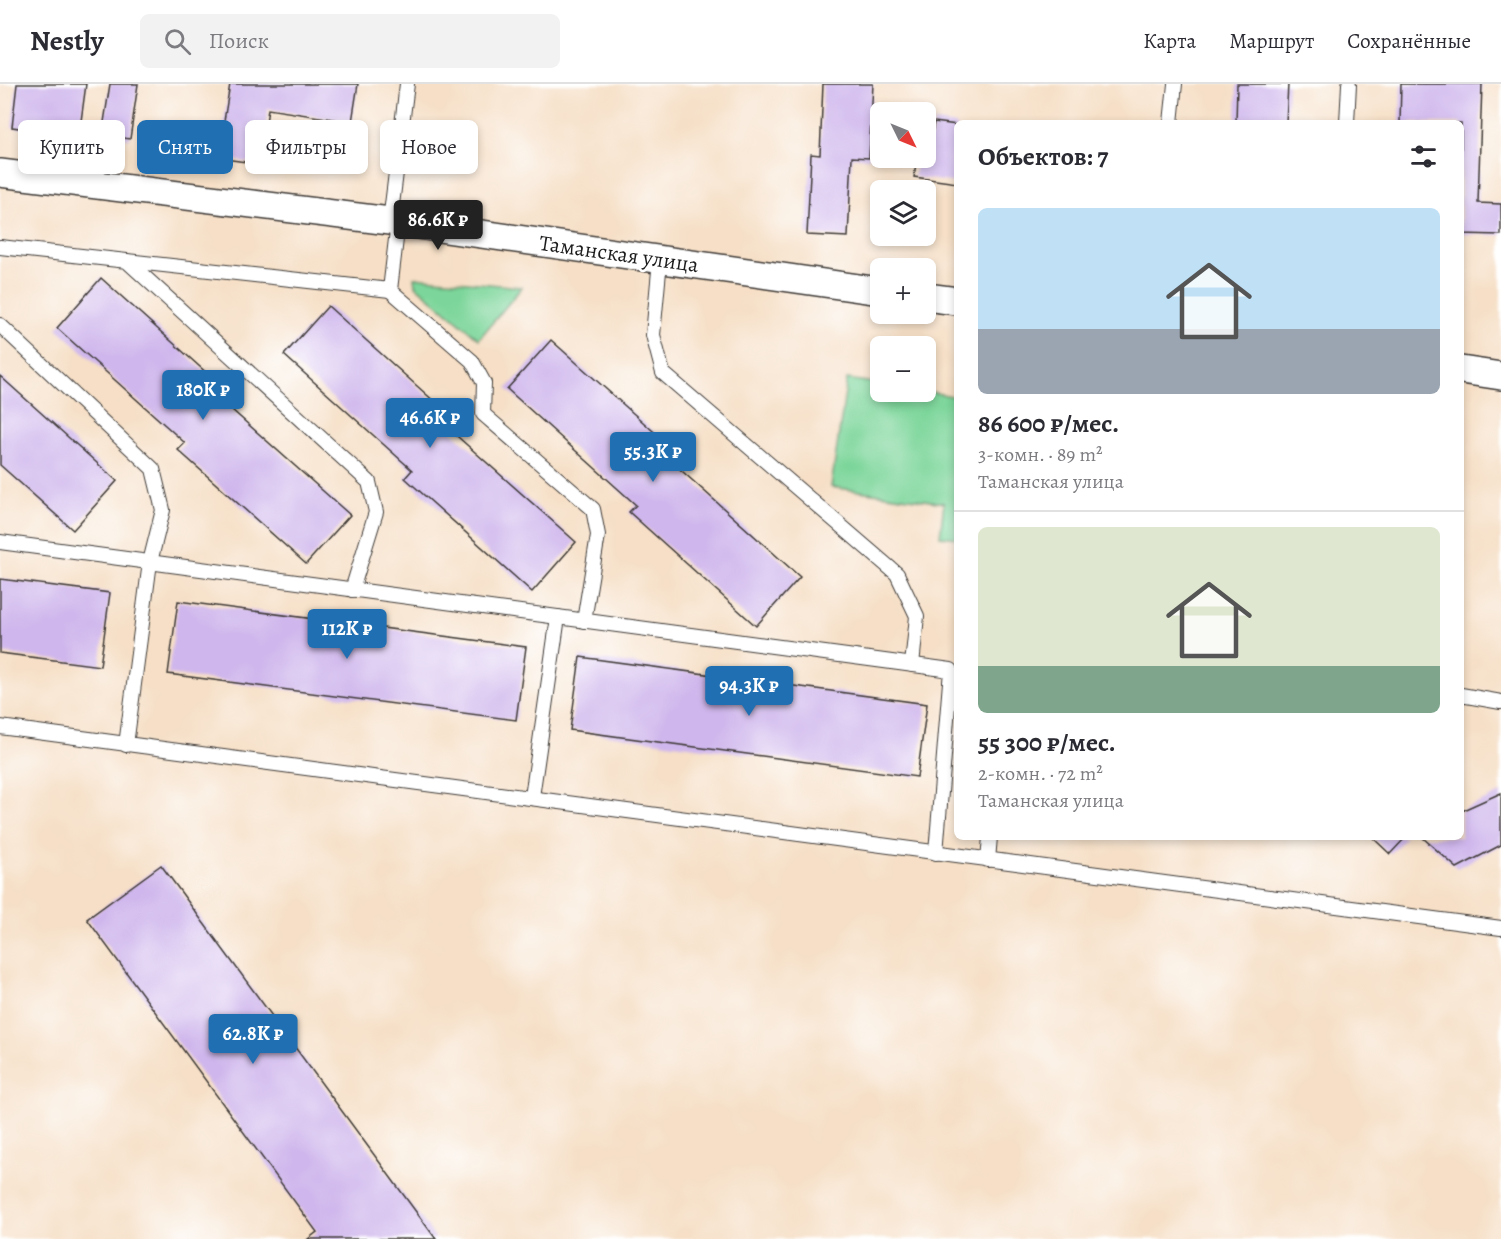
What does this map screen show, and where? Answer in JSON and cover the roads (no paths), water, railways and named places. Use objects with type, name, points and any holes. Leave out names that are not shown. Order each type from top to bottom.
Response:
[{"type":"street","name":"Таманская улица","points":[[0,173],[394,222],[870,290]]},
{"type":"street","points":[[936,298],[954,301]]},
{"type":"street","points":[[1464,370],[1501,376]]},
{"type":"lane","points":[[390,290],[407,84]]},
{"type":"lane","points":[[1172,120],[1175,84]]},
{"type":"lane","points":[[1347,120],[1348,84]]},
{"type":"lane","points":[[0,247],[390,290],[472,361],[484,383],[483,414],[593,509],[598,535],[584,621]]},
{"type":"lane","points":[[660,260],[653,335],[663,374],[897,574],[917,616],[912,665]]},
{"type":"lane","points":[[127,261],[369,482],[376,512],[352,590]]},
{"type":"lane","points":[[0,325],[153,469],[163,510],[150,562],[126,745]]},
{"type":"lane","points":[[0,542],[951,670],[936,853]]},
{"type":"lane","points":[[532,797],[558,617]]},
{"type":"lane","points":[[1464,696],[1501,702]]},
{"type":"lane","points":[[0,727],[1501,928]]},
{"type":"lane","points":[[988,860],[990,840]]}]
